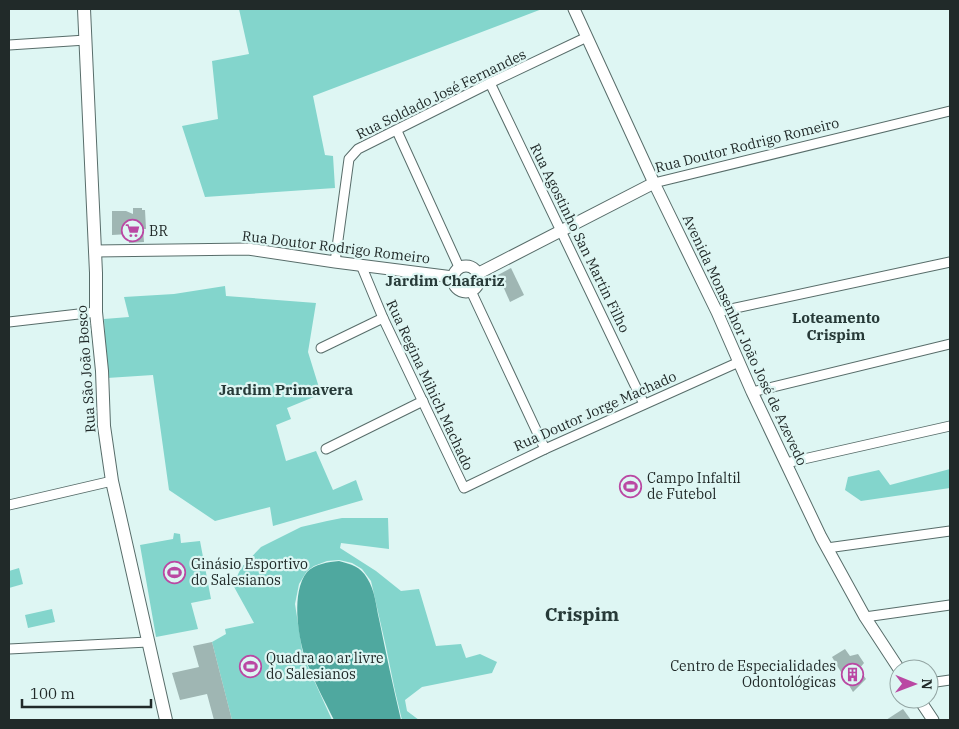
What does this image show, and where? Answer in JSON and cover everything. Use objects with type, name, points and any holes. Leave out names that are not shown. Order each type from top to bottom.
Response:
[{"type":"main road","name":"Rua São João Bosco","points":[[84,9],[96,273],[96,312],[102,371],[104,426],[112,481],[166,720]]},
{"type":"street","name":"Avenida Monsenhor João José de Azevedo","points":[[576,11],[654,183],[717,312],[752,392],[821,537],[865,617],[892,659]]},
{"type":"street","name":"Rua Soldado José Fernandes","points":[[335,262],[349,159],[358,150],[587,37]]},
{"type":"street","points":[[9,45],[86,40]]},
{"type":"street","name":"Rua Agostinho San Martin Filho","points":[[490,84],[644,404]]},
{"type":"street","name":"Rua Doutor Rodrigo Romeiro","points":[[479,273],[654,183],[950,111]]},
{"type":"street","points":[[397,131],[456,272],[454,284],[464,292],[471,292],[477,287],[480,280],[479,273],[474,267],[466,265],[456,272]]},
{"type":"street","name":"Rua Doutor Rodrigo Romeiro","points":[[95,252],[248,249],[361,265],[456,272]]},
{"type":"street","points":[[717,312],[950,262]]},
{"type":"street","name":"Rua Regina Mihich Machado","points":[[361,265],[464,488]]},
{"type":"street","points":[[471,292],[545,449]]},
{"type":"street","points":[[9,322],[96,312]]},
{"type":"street","points":[[320,348],[384,318]]},
{"type":"street","points":[[752,392],[950,344]]},
{"type":"street","name":"Rua Doutor Jorge Machado","points":[[464,488],[545,449],[739,362]]},
{"type":"street","points":[[326,449],[423,401]]},
{"type":"street","points":[[786,463],[950,426]]},
{"type":"street","points":[[9,505],[112,481]]},
{"type":"street","points":[[827,548],[950,531]]},
{"type":"street","points":[[865,617],[950,605]]},
{"type":"street","points":[[9,649],[148,642]]},
{"type":"street","points":[[926,709],[933,720]]},
{"type":"shaded area","points":[[239,9],[542,9],[313,96],[325,155],[333,156],[335,188],[205,197],[182,126],[218,119],[212,61],[249,54]]},
{"type":"shaded area","points":[[225,286],[226,296],[316,303],[308,352],[321,394],[287,408],[291,419],[276,425],[286,461],[316,451],[333,490],[356,480],[363,500],[273,526],[270,507],[215,521],[169,490],[153,375],[107,378],[104,319],[129,317],[124,297],[174,294]]},
{"type":"shaded area","points":[[950,469],[950,488],[861,501],[845,490],[848,477],[879,470],[890,485]]},
{"type":"shaded area","name":"Campo Infaltil de Futebol","points":[[638,478],[642,487],[624,495],[620,486]]},
{"type":"shaded area","points":[[342,518],[388,518],[389,549],[341,543],[340,548],[376,571],[401,591],[419,589],[436,646],[461,644],[466,658],[480,654],[497,662],[492,673],[422,687],[405,700],[407,711],[419,720],[402,720],[371,581],[362,569],[352,563],[339,560],[327,561],[307,571],[299,584],[295,604],[303,656],[332,720],[232,720],[212,642],[226,634],[225,629],[254,623],[233,585],[241,568],[261,547],[301,527]]},
{"type":"shaded area","name":"Ginásio Esportivo do Salesianos","points":[[174,533],[180,534],[181,543],[200,541],[211,599],[191,603],[198,629],[156,637],[140,545],[173,539]]},
{"type":"shaded area","points":[[339,561],[359,569],[365,574],[372,588],[401,720],[334,720],[305,658],[297,614],[297,602],[302,580],[307,572],[314,567]]},
{"type":"shaded area","points":[[19,568],[23,584],[9,588],[9,571]]},
{"type":"shaded area","points":[[52,609],[55,622],[28,628],[25,615]]},
{"type":"building","points":[[133,208],[145,210],[146,229],[143,229],[144,242],[129,243],[129,234],[112,235],[112,211],[126,211],[133,214]]},
{"type":"building","points":[[511,268],[524,295],[510,302],[498,275]]},
{"type":"building","points":[[212,642],[232,720],[214,720],[207,694],[180,700],[172,673],[199,667],[193,646]]},
{"type":"building","name":"Centro de Especialidades Odontológicas","points":[[845,649],[850,656],[858,654],[864,663],[859,669],[866,679],[853,692],[832,657]]},
{"type":"building","points":[[903,709],[911,720],[886,720]]},
{"type":"place","name":"BR","points":[[133,231]]},
{"type":"place","name":"Campo Infaltil de Futebol","points":[[631,486]]},
{"type":"place","name":"Ginásio Esportivo do Salesianos","points":[[175,572]]},
{"type":"place","name":"Quadra ao ar livre do Salesianos","points":[[250,666]]},
{"type":"place","name":"Centro de Especialidades Odontológicas","points":[[852,674]]},
{"type":"district","name":"Jardim Chafariz","points":[[445,280]]},
{"type":"district","name":"Loteamento Crispim","points":[[836,326]]},
{"type":"district","name":"Jardim Primavera","points":[[286,389]]},
{"type":"district","name":"Crispim","points":[[582,614]]}]
